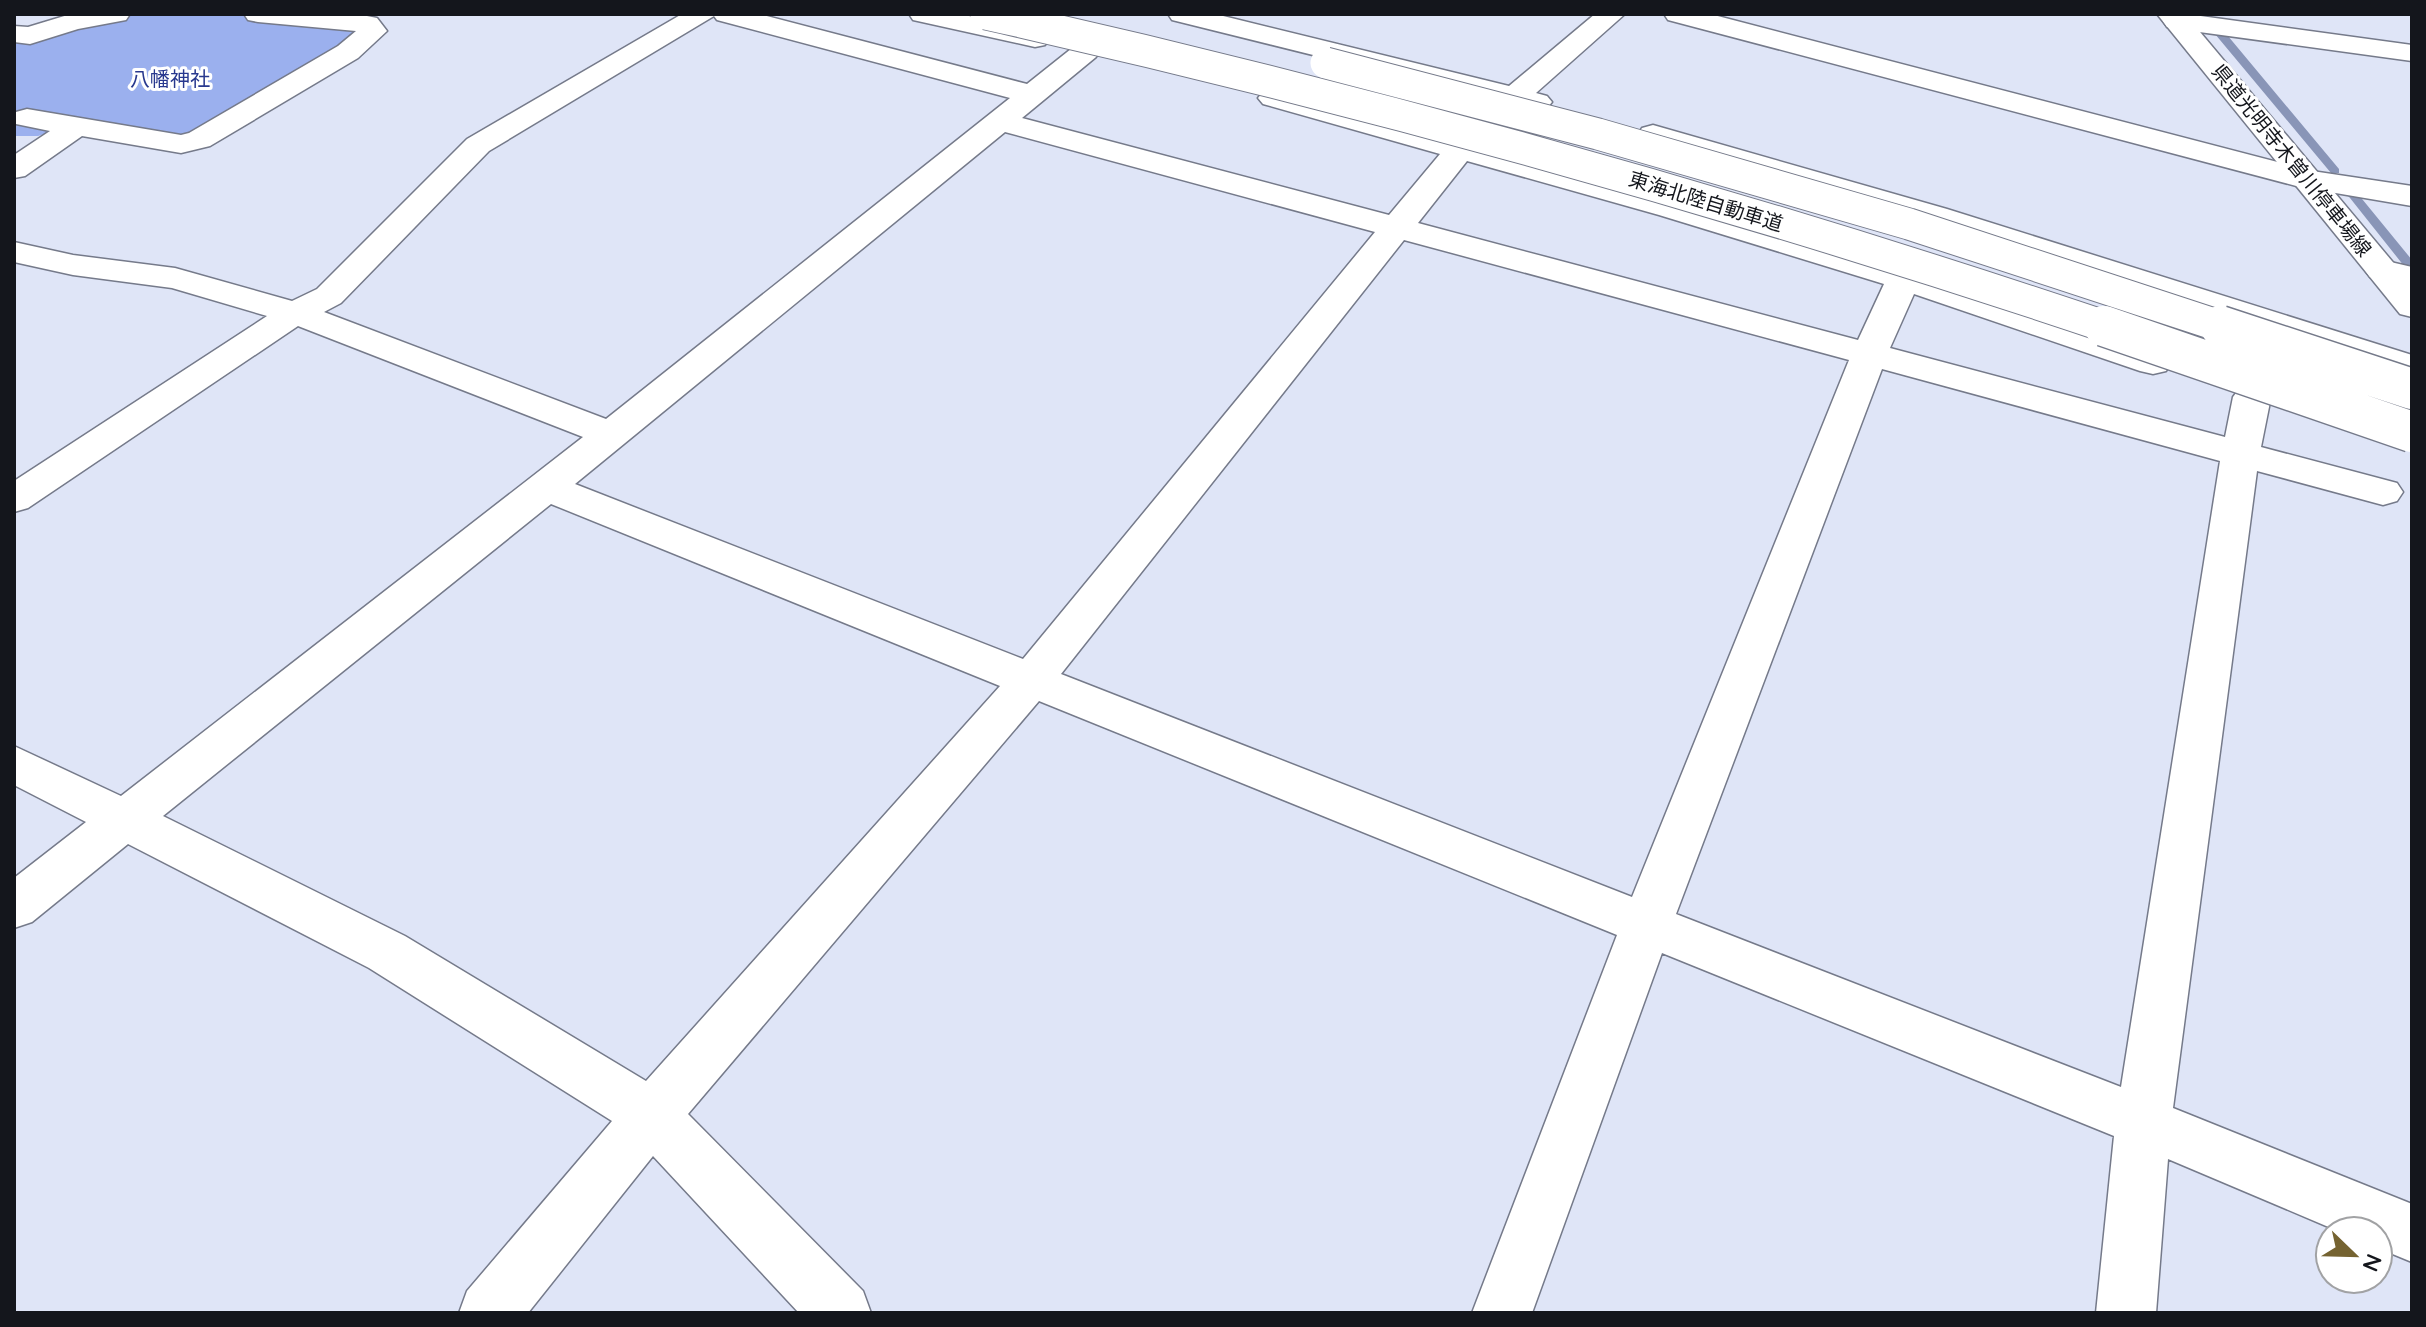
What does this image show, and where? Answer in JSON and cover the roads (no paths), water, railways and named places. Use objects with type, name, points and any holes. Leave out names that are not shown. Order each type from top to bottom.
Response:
[{"type":"main road","points":[[14,34],[30,36],[72,22],[116,14]]},
{"type":"main road","points":[[27,118],[181,144],[199,140],[348,52],[373,31],[367,24],[258,14]]},
{"type":"main road","points":[[14,499],[295,313],[329,296],[478,145],[702,14]]},
{"type":"main road","points":[[727,14],[1030,94]]},
{"type":"main road","points":[[923,14],[1086,51],[1461,148],[1903,279],[2412,453]]},
{"type":"main road","name":"東海北陸自動車道","points":[[986,14],[1290,85],[1595,167],[1899,259],[2412,432]]},
{"type":"main road","name":"東海北陸自動車道","points":[[1117,14],[1298,55],[1598,134],[1909,224],[2412,389]]},
{"type":"main road","points":[[1182,14],[1515,96],[1936,216],[2412,367]]},
{"type":"main road","points":[[489,1313],[652,1115],[1031,680],[1461,148],[1515,96],[1611,14]]},
{"type":"main road","points":[[1678,14],[2311,180],[2412,196]]},
{"type":"main road","points":[[2174,18],[2412,53]]},
{"type":"main road","name":"県道光明寺木曽川停車場線","points":[[2174,18],[2311,180],[2397,274],[2412,307]]},
{"type":"main road","points":[[14,907],[546,487],[1086,51]]},
{"type":"main road","points":[[999,121],[2383,492]]},
{"type":"main road","points":[[14,169],[79,125]]},
{"type":"main road","points":[[14,252],[73,265],[175,278],[295,313],[610,434]]},
{"type":"main road","points":[[1502,1313],[1646,926],[1870,354],[1903,279]]},
{"type":"main road","points":[[2126,1313],[2143,1122],[2240,455],[2252,397]]},
{"type":"main road","points":[[546,487],[2143,1122],[2412,1233]]},
{"type":"main road","points":[[14,764],[387,952],[652,1115],[841,1313]]},
{"type":"waterway","points":[[2219,32],[2335,171]]},
{"type":"waterway","points":[[2354,196],[2412,268]]},
{"type":"park label","name":"八幡神社","points":[[170,78]]}]
